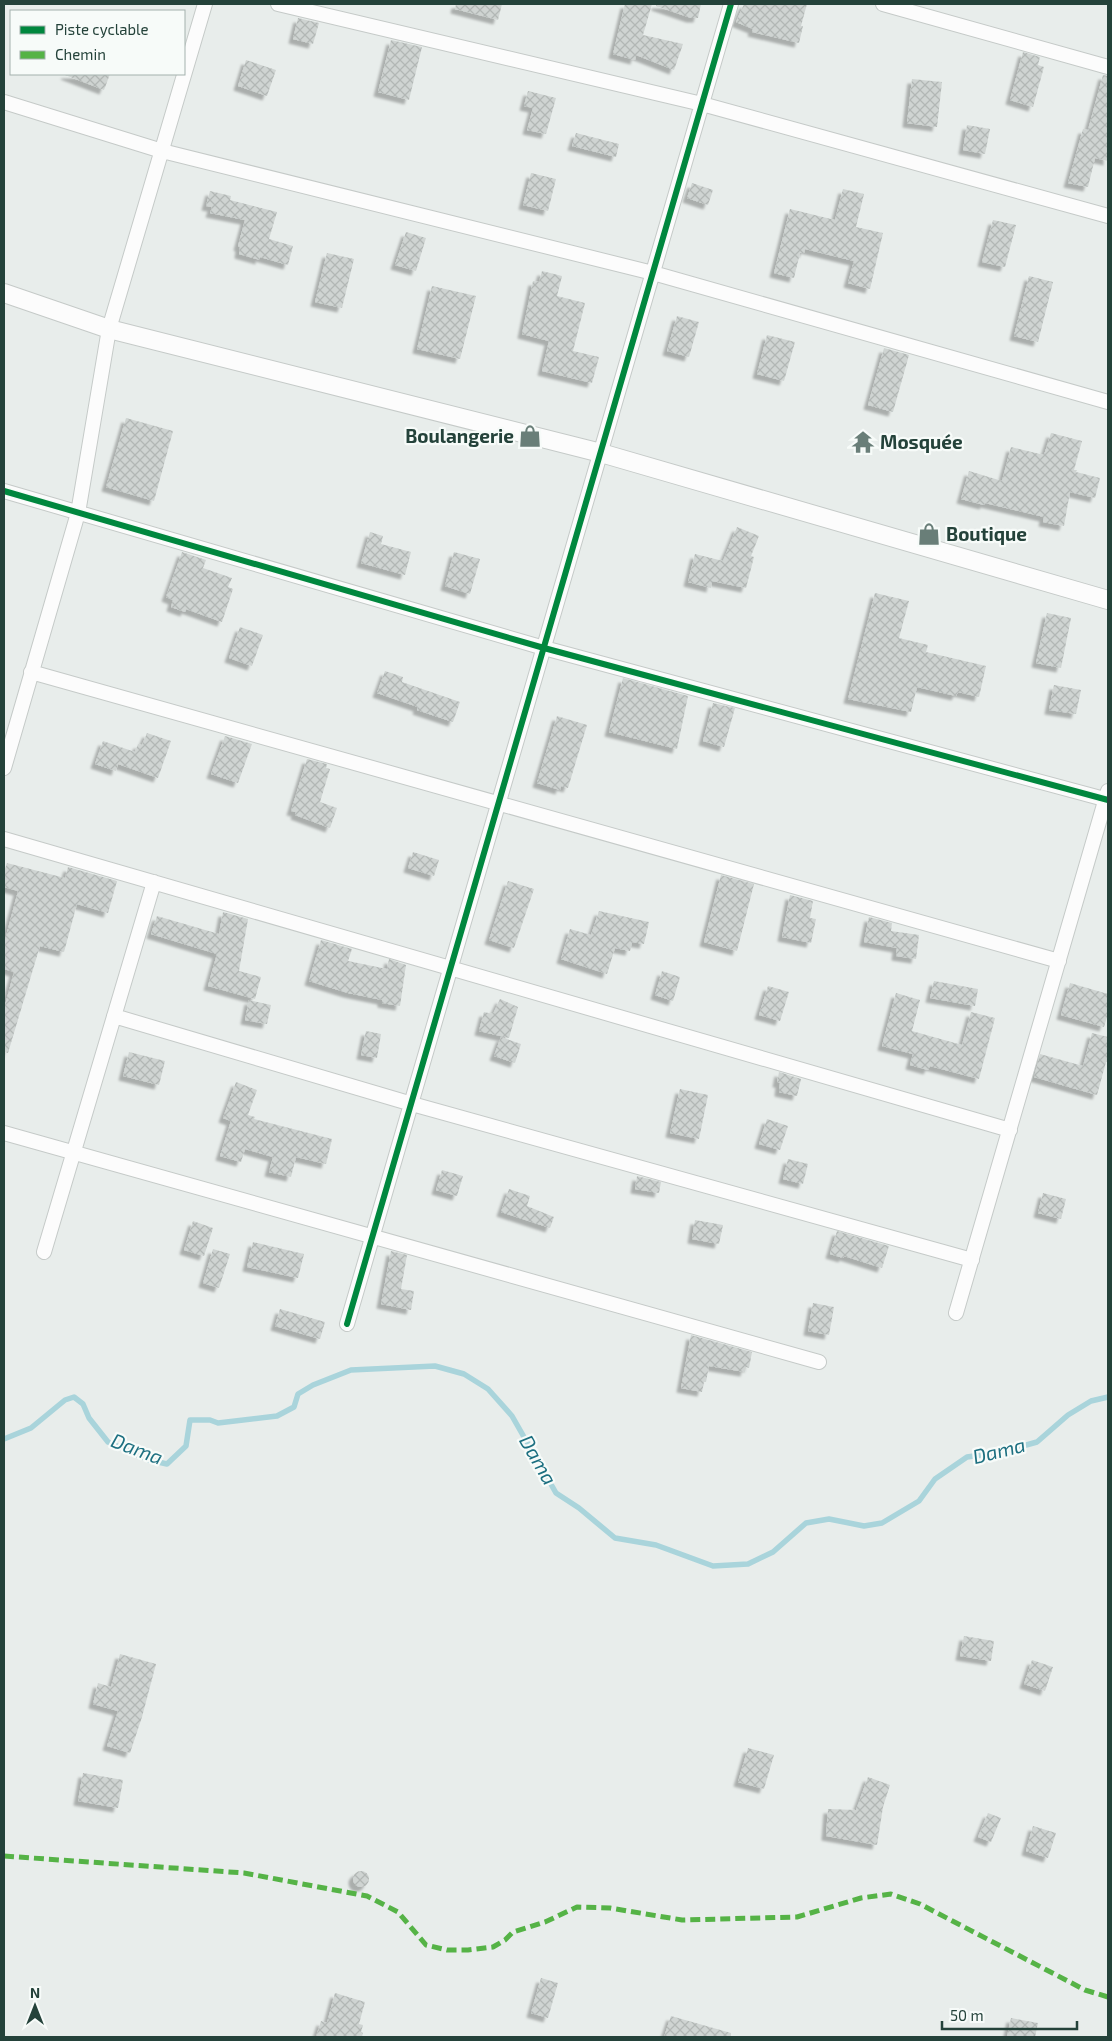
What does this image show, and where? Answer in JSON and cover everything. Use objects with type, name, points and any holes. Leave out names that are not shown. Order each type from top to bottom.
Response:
[{"type":"street","points":[[185,72],[205,4]]},
{"type":"street","points":[[278,4],[702,104],[1108,216]]},
{"type":"street","points":[[348,1324],[731,4]]},
{"type":"street","points":[[883,4],[1108,67]]},
{"type":"street","points":[[4,768],[78,513],[109,329],[184,75]]},
{"type":"street","points":[[4,102],[162,151],[653,273],[1108,402]]},
{"type":"street","points":[[4,293],[109,329],[601,453],[1108,600]]},
{"type":"street","points":[[4,491],[544,648],[1107,797],[956,1313]]},
{"type":"street","points":[[31,672],[1059,961]]},
{"type":"street","points":[[4,839],[1010,1130]]},
{"type":"street","points":[[44,1252],[154,882]]},
{"type":"street","points":[[114,1016],[412,1104],[972,1260]]},
{"type":"street","points":[[4,1133],[819,1362]]},
{"type":"building","points":[[456,4],[502,4],[498,20],[455,9]]},
{"type":"building","points":[[625,4],[652,4],[643,35],[683,44],[674,70],[636,55],[635,60],[613,54]]},
{"type":"building","points":[[656,4],[701,4],[698,18],[691,18],[656,6]]},
{"type":"building","points":[[744,4],[807,4],[799,43],[752,32],[753,29],[736,22]]},
{"type":"building","points":[[298,18],[319,23],[313,44],[293,39]]},
{"type":"building","points":[[391,40],[422,47],[409,100],[378,92]]},
{"type":"building","points":[[1023,52],[1040,57],[1038,65],[1044,67],[1033,107],[1010,100]]},
{"type":"building","points":[[246,60],[276,70],[267,96],[238,86]]},
{"type":"building","points":[[65,75],[110,75],[104,90]]},
{"type":"building","points":[[1103,75],[1108,76],[1108,161],[1095,158],[1088,187],[1068,183],[1083,129],[1088,130]]},
{"type":"building","points":[[912,79],[942,82],[937,127],[907,123]]},
{"type":"building","points":[[528,91],[556,98],[546,134],[527,130],[533,108],[524,106]]},
{"type":"building","points":[[967,125],[990,129],[985,154],[963,150]]},
{"type":"building","points":[[576,133],[619,144],[616,157],[572,146]]},
{"type":"building","points":[[531,173],[556,179],[548,211],[523,205]]},
{"type":"building","points":[[692,183],[713,190],[708,205],[687,198]]},
{"type":"building","points":[[843,189],[864,194],[856,227],[883,233],[870,289],[848,283],[854,261],[805,249],[804,253],[800,253],[794,278],[774,273],[790,209],[835,220]]},
{"type":"building","points":[[210,191],[231,196],[230,200],[277,212],[269,239],[293,246],[288,265],[260,257],[260,260],[239,254],[240,247],[238,246],[245,220],[210,213],[212,207],[206,206]]},
{"type":"building","points":[[993,220],[1016,225],[1005,267],[982,262]]},
{"type":"building","points":[[406,232],[426,238],[416,271],[395,265]]},
{"type":"building","points":[[327,253],[354,259],[342,308],[315,302]]},
{"type":"building","points":[[542,271],[562,276],[557,296],[585,303],[573,351],[599,357],[592,383],[542,371],[549,341],[522,334],[533,281],[539,282]]},
{"type":"building","points":[[1029,276],[1053,282],[1038,342],[1014,336]]},
{"type":"building","points":[[432,286],[476,296],[460,359],[417,349]]},
{"type":"building","points":[[677,316],[699,322],[689,357],[667,351]]},
{"type":"building","points":[[767,335],[795,342],[784,381],[757,374]]},
{"type":"building","points":[[884,348],[909,355],[893,412],[868,405]]},
{"type":"building","points":[[126,418],[173,431],[154,501],[106,487]]},
{"type":"building","points":[[1051,433],[1082,441],[1074,470],[1100,478],[1095,498],[1070,492],[1064,526],[1043,522],[1044,517],[961,499],[969,471],[1002,481],[1011,447],[1044,455]]},
{"type":"building","points":[[737,527],[759,536],[751,556],[754,557],[746,588],[712,581],[711,588],[688,582],[695,554],[723,561]]},
{"type":"building","points":[[370,532],[383,536],[381,544],[411,552],[405,575],[361,563]]},
{"type":"building","points":[[182,552],[206,560],[203,568],[232,578],[228,587],[233,589],[222,622],[186,609],[185,612],[171,607],[173,600],[166,597]]},
{"type":"building","points":[[454,552],[480,559],[470,594],[445,586]]},
{"type":"building","points":[[875,593],[909,601],[899,638],[928,645],[926,652],[986,666],[979,697],[958,692],[956,696],[917,687],[911,712],[848,699]]},
{"type":"building","points":[[1047,613],[1071,618],[1061,668],[1036,663]]},
{"type":"building","points":[[240,627],[263,635],[252,666],[229,658]]},
{"type":"building","points":[[385,671],[403,677],[402,682],[460,702],[453,722],[417,710],[418,707],[377,693]]},
{"type":"building","points":[[623,678],[688,696],[677,749],[609,732]]},
{"type":"building","points":[[1054,685],[1081,690],[1076,714],[1049,710]]},
{"type":"building","points":[[713,703],[735,708],[724,747],[703,741]]},
{"type":"building","points":[[557,716],[587,725],[568,788],[561,786],[560,790],[537,783]]},
{"type":"building","points":[[147,733],[171,741],[158,778],[118,764],[116,771],[95,764],[103,741],[135,752],[138,744],[142,745]]},
{"type":"building","points":[[225,736],[252,744],[238,783],[211,774]]},
{"type":"building","points":[[307,759],[327,764],[326,768],[330,769],[320,802],[337,808],[330,828],[295,815],[296,812],[291,811]]},
{"type":"building","points":[[413,852],[439,860],[434,876],[408,868]]},
{"type":"building","points":[[7,863],[65,878],[68,867],[117,881],[108,913],[77,904],[64,952],[40,946],[8,1053],[4,1052],[4,1009],[14,972],[4,969],[4,944],[18,891],[4,887],[4,873]]},
{"type":"building","points":[[721,875],[754,884],[737,951],[704,942]]},
{"type":"building","points":[[508,881],[534,889],[514,948],[489,940]]},
{"type":"building","points":[[790,895],[813,901],[810,918],[816,919],[811,943],[782,937]]},
{"type":"building","points":[[599,911],[649,922],[644,944],[632,942],[630,951],[615,948],[607,974],[561,959],[570,929],[591,935]]},
{"type":"building","points":[[223,912],[248,919],[239,971],[261,977],[255,999],[208,986],[217,954],[151,934],[157,916],[219,934]]},
{"type":"building","points":[[869,917],[892,923],[891,931],[919,935],[916,959],[896,956],[897,948],[864,942]]},
{"type":"building","points":[[321,940],[352,949],[348,961],[387,969],[389,959],[406,965],[400,1006],[382,1003],[382,1000],[348,993],[309,981]]},
{"type":"building","points":[[662,971],[680,977],[673,1001],[655,995]]},
{"type":"building","points":[[934,981],[978,989],[975,1006],[930,998]]},
{"type":"building","points":[[1070,983],[1108,994],[1108,1014],[1104,1027],[1061,1015]]},
{"type":"building","points":[[768,986],[789,992],[780,1021],[759,1015]]},
{"type":"building","points":[[896,993],[920,1000],[912,1031],[962,1045],[971,1012],[995,1018],[979,1079],[930,1066],[928,1070],[910,1065],[913,1054],[882,1046]]},
{"type":"building","points":[[500,999],[518,1007],[509,1038],[479,1031],[484,1012],[493,1014]]},
{"type":"building","points":[[249,1000],[271,1005],[267,1024],[245,1020]]},
{"type":"building","points":[[366,1031],[381,1034],[377,1058],[361,1055]]},
{"type":"building","points":[[1092,1033],[1108,1037],[1108,1062],[1106,1062],[1097,1095],[1034,1077],[1040,1054],[1083,1066]]},
{"type":"building","points":[[501,1037],[521,1044],[515,1063],[494,1056]]},
{"type":"building","points":[[129,1052],[165,1061],[159,1085],[123,1076]]},
{"type":"building","points":[[779,1072],[801,1079],[797,1096],[779,1092],[780,1083],[777,1083]]},
{"type":"building","points":[[236,1082],[257,1090],[248,1115],[255,1117],[254,1119],[332,1139],[326,1164],[296,1157],[291,1177],[269,1172],[273,1157],[245,1149],[241,1162],[220,1156],[231,1121],[223,1118]]},
{"type":"building","points":[[680,1089],[708,1095],[699,1139],[670,1133]]},
{"type":"building","points":[[767,1119],[788,1126],[780,1150],[759,1144]]},
{"type":"building","points":[[788,1159],[808,1164],[803,1184],[783,1179]]},
{"type":"building","points":[[442,1170],[463,1176],[457,1196],[436,1190]]},
{"type":"building","points":[[637,1176],[661,1182],[659,1193],[635,1189]]},
{"type":"building","points":[[509,1189],[530,1196],[527,1206],[554,1217],[550,1228],[501,1212]]},
{"type":"building","points":[[1043,1193],[1066,1199],[1061,1219],[1038,1213]]},
{"type":"building","points":[[695,1220],[723,1225],[719,1244],[692,1239]]},
{"type":"building","points":[[193,1221],[213,1228],[204,1256],[184,1250]]},
{"type":"building","points":[[837,1231],[889,1246],[882,1268],[844,1256],[843,1258],[830,1254]]},
{"type":"building","points":[[253,1242],[304,1254],[298,1278],[247,1267]]},
{"type":"building","points":[[213,1249],[230,1254],[219,1288],[203,1283]]},
{"type":"building","points":[[391,1251],[407,1255],[401,1289],[414,1291],[411,1310],[381,1304]]},
{"type":"building","points":[[813,1303],[834,1307],[829,1335],[808,1331]]},
{"type":"building","points":[[280,1309],[325,1322],[320,1339],[275,1326]]},
{"type":"building","points":[[691,1335],[752,1352],[749,1368],[746,1367],[745,1372],[709,1366],[702,1392],[681,1388]]},
{"type":"building","points":[[964,1636],[994,1641],[991,1661],[960,1656]]},
{"type":"building","points":[[120,1654],[156,1664],[130,1753],[107,1746],[118,1711],[93,1704],[98,1683],[111,1687]]},
{"type":"building","points":[[1032,1660],[1053,1667],[1045,1691],[1024,1684]]},
{"type":"building","points":[[748,1748],[774,1755],[764,1789],[738,1782]]},
{"type":"building","points":[[83,1773],[123,1780],[118,1808],[78,1801]]},
{"type":"building","points":[[868,1777],[890,1785],[883,1807],[877,1845],[826,1836],[828,1809],[856,1810]]},
{"type":"building","points":[[988,1813],[1001,1818],[991,1842],[978,1837]]},
{"type":"building","points":[[1033,1826],[1056,1833],[1048,1858],[1026,1851]]},
{"type":"building","points":[[361,1871],[369,1879],[361,1887],[353,1879]]},
{"type":"building","points":[[541,1978],[558,1983],[548,2018],[531,2013]]},
{"type":"building","points":[[335,1993],[365,2002],[359,2024],[363,2025],[362,2037],[316,2037],[321,2021],[327,2023]]},
{"type":"building","points":[[671,2016],[731,2033],[731,2037],[664,2037]]},
{"type":"building","points":[[1011,2018],[1038,2023],[1035,2037],[1007,2037]]},
{"type":"waterway","name":"Dama","points":[[4,1439],[31,1428],[65,1400],[74,1397],[83,1404],[89,1418],[108,1442],[149,1460],[167,1464],[186,1446],[190,1420],[210,1420],[218,1423],[277,1416],[294,1407],[298,1394],[313,1385],[351,1370],[435,1366],[464,1374],[488,1389],[512,1416],[556,1493],[579,1508],[615,1538],[656,1545],[713,1566],[748,1564],[773,1552],[806,1523],[829,1519],[864,1526],[882,1523],[919,1501],[935,1479],[967,1457],[1001,1452],[1037,1442],[1068,1415],[1091,1401],[1108,1397]]},
{"type":"marked path","points":[[4,1856],[244,1873],[367,1896],[398,1912],[426,1945],[447,1950],[493,1947],[505,1940],[513,1932],[545,1922],[577,1907],[610,1908],[682,1920],[797,1917],[861,1898],[891,1894],[920,1904],[1085,1990],[1108,1997]]},
{"type":"cycle path","points":[[347,1324],[731,4]]},
{"type":"cycle path","points":[[4,491],[544,648],[1108,800]]},
{"type":"place","name":"Boulangerie","points":[[530,436]]},
{"type":"place","name":"Mosquée","points":[[863,442]]},
{"type":"place","name":"Boutique","points":[[929,534]]}]
